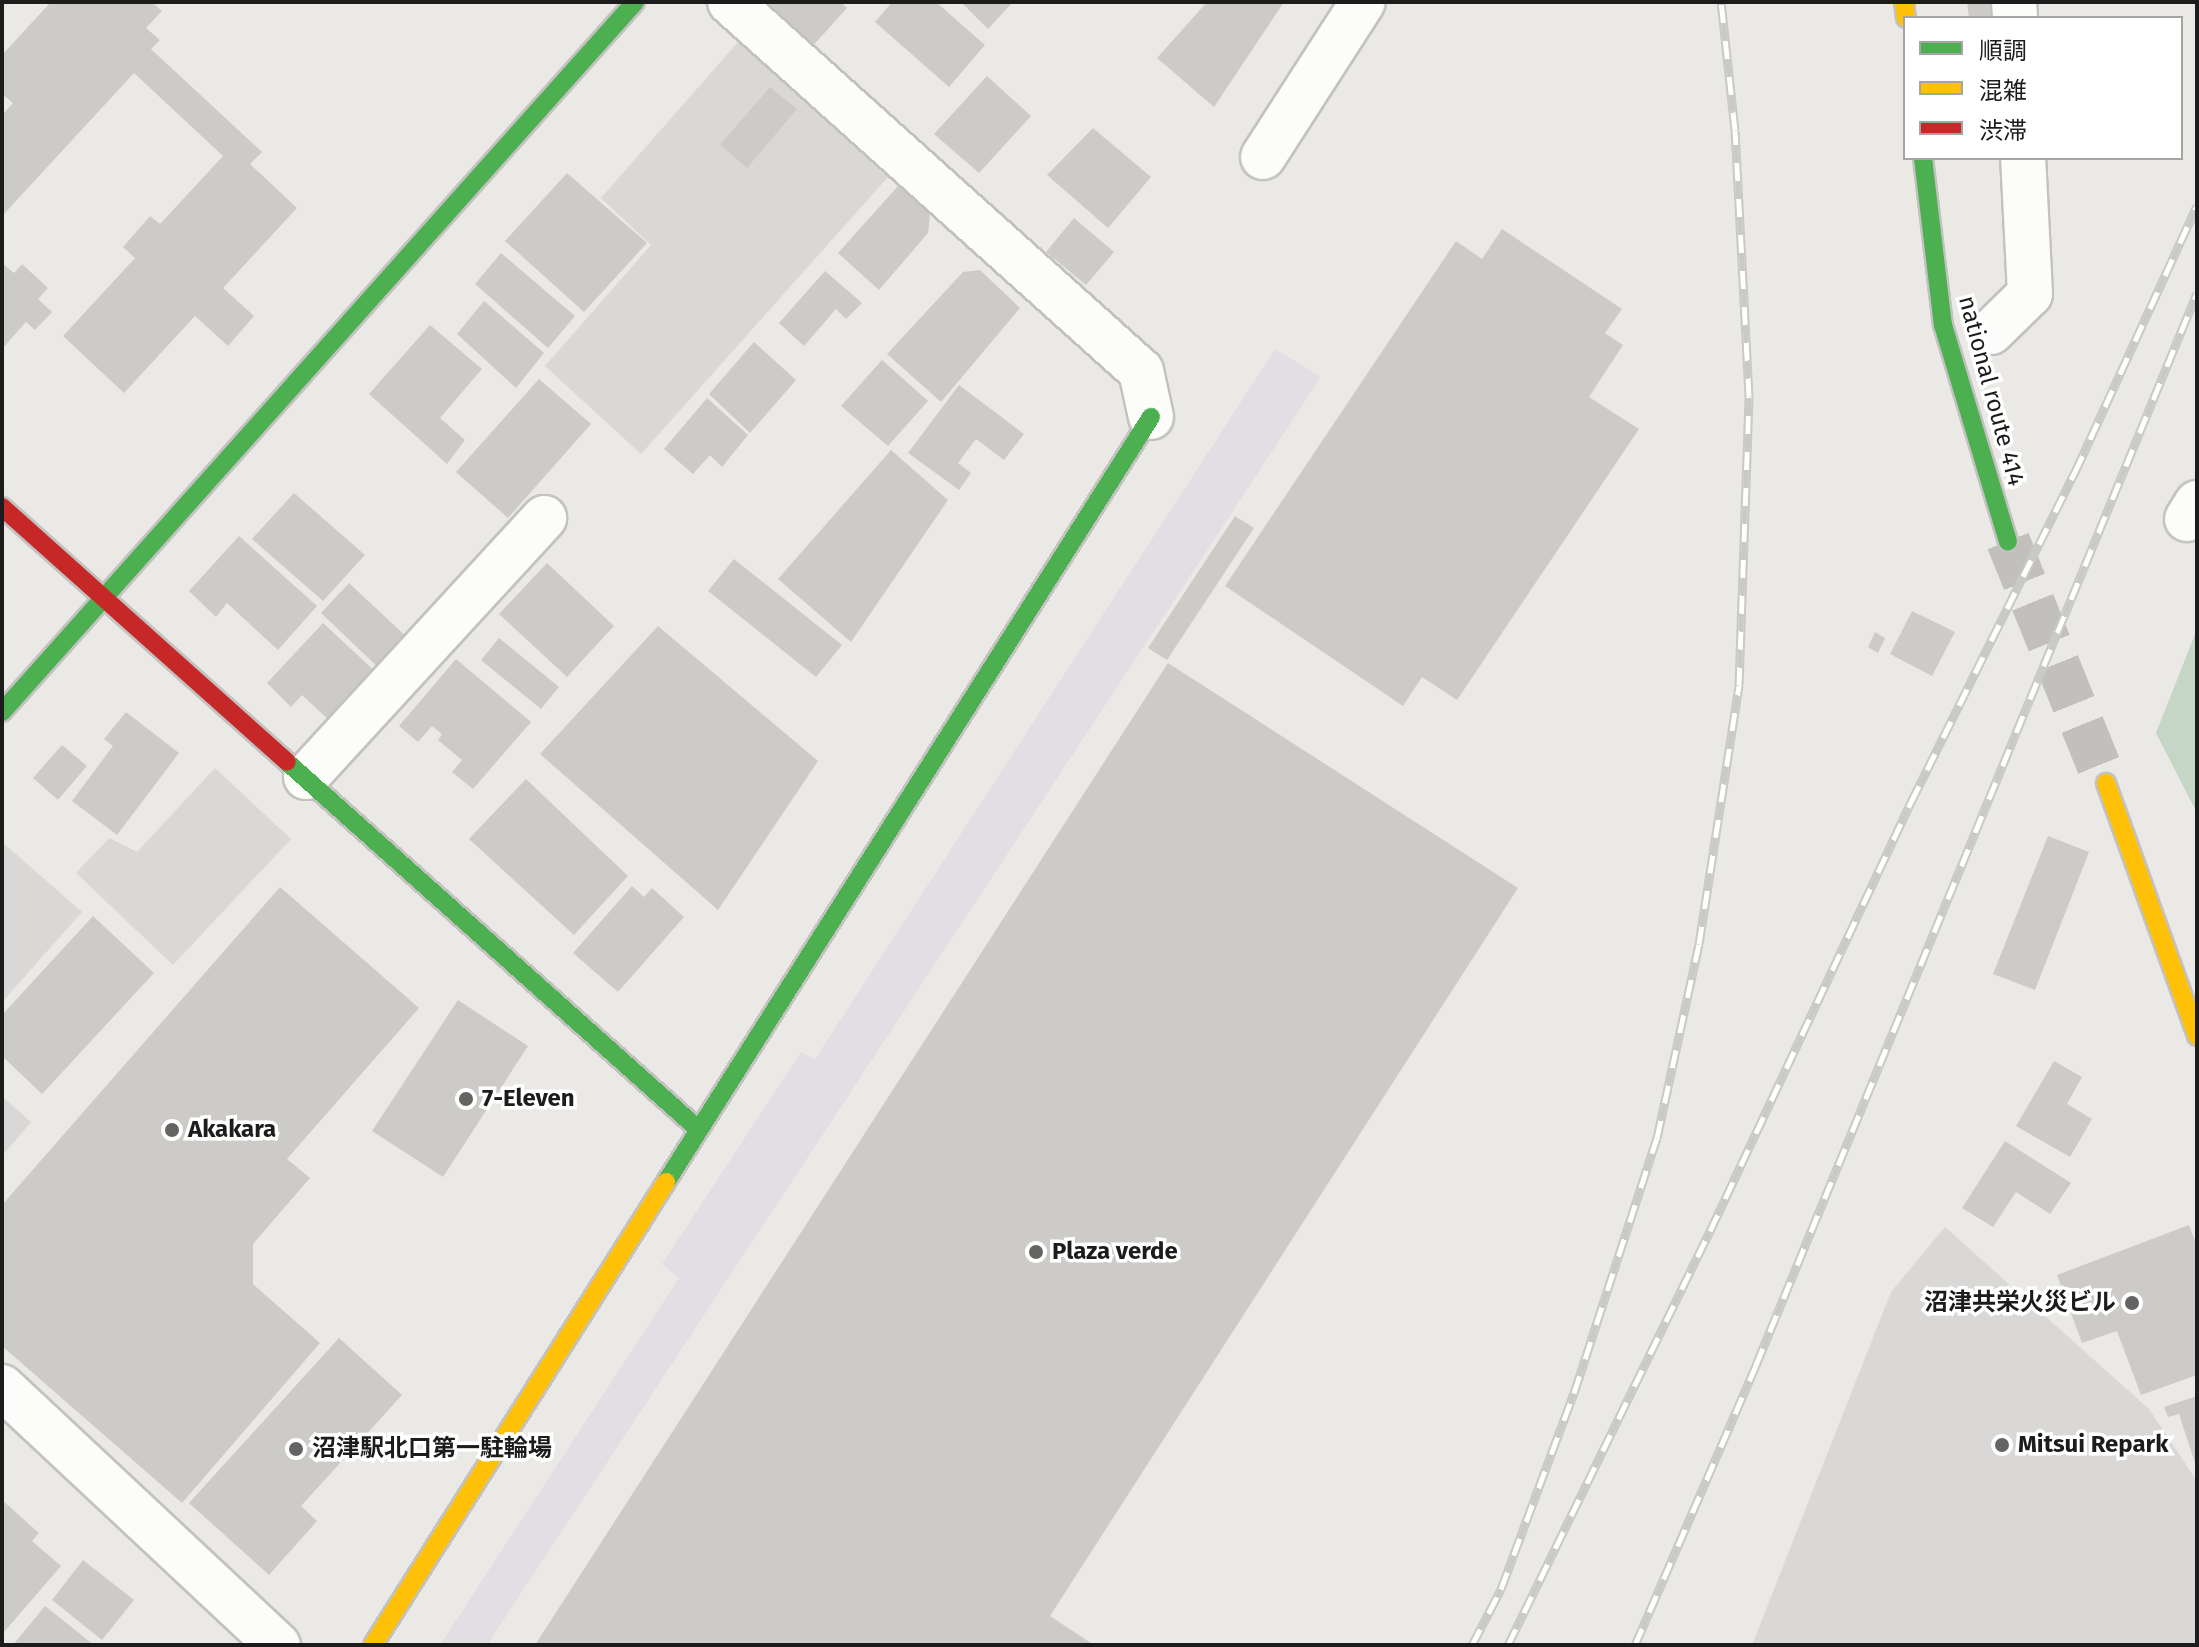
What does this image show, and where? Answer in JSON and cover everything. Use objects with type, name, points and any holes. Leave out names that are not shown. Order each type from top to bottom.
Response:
[{"type":"main road","points":[[2,712],[635,2]]},
{"type":"main road","name":"national route 414","points":[[1923,160],[1943,325],[2008,541]]},
{"type":"main road","points":[[373,1645],[1151,417]]},
{"type":"main road","points":[[2,507],[698,1129]]},
{"type":"main road","points":[[2106,783],[2197,1036]]},
{"type":"street","points":[[730,2],[1141,371],[1151,417]]},
{"type":"street","points":[[1263,157],[1363,2]]},
{"type":"street","points":[[1991,332],[2030,294],[2023,160]]},
{"type":"street","points":[[306,777],[544,518]]},
{"type":"street","points":[[2,1387],[278,1645]]},
{"type":"shaded area","points":[[738,42],[888,177],[641,454],[545,366],[651,245],[601,198]]},
{"type":"shaded area","points":[[1275,349],[1321,377],[487,1645],[440,1645],[679,1278],[662,1264],[801,1052],[815,1059]]},
{"type":"shaded area","points":[[215,768],[291,839],[173,965],[76,873],[109,838],[137,852]]},
{"type":"shaded area","points":[[2,842],[82,912],[2,1002]]},
{"type":"shaded area","points":[[2,1096],[31,1122],[2,1156]]},
{"type":"shaded area","name":"Mitsui Repark","points":[[1945,1227],[2149,1409],[2197,1481],[2197,1645],[1752,1645],[1891,1292]]},
{"type":"green space","points":[[2197,629],[2197,813],[2156,733]]},
{"type":"building","points":[[51,2],[152,2],[162,11],[146,28],[160,40],[151,49],[262,152],[250,164],[297,208],[223,288],[254,316],[228,346],[195,316],[124,393],[63,336],[135,258],[123,247],[150,216],[160,224],[223,156],[134,73],[2,216],[2,115],[13,103],[2,94],[2,55]]},
{"type":"building","points":[[761,2],[841,2],[847,8],[810,49]]},
{"type":"building","points":[[892,2],[936,2],[985,45],[949,87],[875,22]]},
{"type":"building","points":[[961,2],[1013,2],[988,29]]},
{"type":"building","points":[[1207,2],[1284,2],[1214,107],[1157,58]]},
{"type":"building","points":[[1967,2],[1993,2],[1995,16],[1969,16]]},
{"type":"building","points":[[987,76],[1031,116],[979,173],[934,134]]},
{"type":"building","points":[[770,87],[797,109],[747,168],[720,145]]},
{"type":"building","points":[[1093,128],[1151,177],[1108,228],[1047,175]]},
{"type":"building","points":[[567,173],[647,243],[584,312],[505,241]]},
{"type":"building","points":[[899,185],[930,215],[928,233],[879,290],[838,253]]},
{"type":"building","points":[[1074,218],[1114,252],[1086,285],[1046,252]]},
{"type":"building","points":[[1502,229],[1622,309],[1605,333],[1623,345],[1589,397],[1639,429],[1457,700],[1422,677],[1403,706],[1225,586],[1456,241],[1482,259]]},
{"type":"building","points":[[501,253],[575,316],[548,348],[475,284]]},
{"type":"building","points":[[2,263],[14,273],[22,264],[48,288],[38,299],[52,312],[35,330],[26,322],[2,349]]},
{"type":"building","points":[[980,270],[1020,308],[941,402],[887,354],[963,272]]},
{"type":"building","points":[[825,271],[862,303],[846,319],[836,309],[804,346],[779,323]]},
{"type":"building","points":[[484,301],[544,353],[516,388],[457,334]]},
{"type":"building","points":[[430,325],[482,369],[440,418],[465,440],[447,464],[369,394]]},
{"type":"building","points":[[754,342],[796,380],[750,433],[709,394]]},
{"type":"building","points":[[882,360],[928,401],[888,446],[841,406]]},
{"type":"building","points":[[539,379],[591,424],[508,518],[456,472]]},
{"type":"building","points":[[959,385],[1024,434],[1004,460],[976,439],[958,463],[971,473],[959,490],[908,453]]},
{"type":"building","points":[[707,398],[748,435],[722,467],[710,455],[693,474],[664,449]]},
{"type":"building","points":[[891,450],[948,500],[851,642],[778,579]]},
{"type":"building","points":[[294,493],[365,555],[323,601],[252,539]]},
{"type":"building","points":[[1235,516],[1254,528],[1167,660],[1148,648]]},
{"type":"building","points":[[239,536],[317,606],[278,650],[227,603],[216,617],[189,591]]},
{"type":"building","points":[[734,559],[842,645],[816,677],[708,591]]},
{"type":"building","points":[[547,563],[614,626],[567,677],[499,614]]},
{"type":"building","points":[[349,583],[412,642],[383,672],[321,613]]},
{"type":"building","points":[[1912,611],[1955,632],[1932,676],[1890,654]]},
{"type":"building","points":[[323,623],[380,676],[334,725],[302,695],[291,707],[267,683]]},
{"type":"building","points":[[658,626],[818,761],[718,910],[540,754]]},
{"type":"building","points":[[1875,632],[1885,638],[1878,653],[1868,647]]},
{"type":"building","points":[[499,638],[559,687],[541,709],[481,660]]},
{"type":"building","points":[[456,659],[531,722],[473,789],[452,772],[462,760],[438,740],[442,734],[432,726],[418,742],[399,726]]},
{"type":"building","name":"Plaza verde","points":[[1168,663],[1518,888],[1050,1616],[1094,1645],[535,1645]]},
{"type":"building","points":[[126,712],[179,753],[117,835],[72,801],[113,746],[104,739]]},
{"type":"building","points":[[62,745],[87,766],[58,800],[33,778]]},
{"type":"building","points":[[526,779],[628,876],[574,935],[469,839]]},
{"type":"building","points":[[2048,836],[2089,852],[2035,990],[1993,974]]},
{"type":"building","points":[[632,886],[644,897],[652,888],[684,917],[618,992],[573,953]]},
{"type":"building","points":[[280,887],[419,1008],[287,1159],[310,1178],[253,1244],[253,1284],[320,1343],[182,1503],[2,1346],[2,1205]]},
{"type":"building","points":[[93,916],[154,973],[42,1094],[2,1056],[2,1015]]},
{"type":"building","points":[[458,1000],[528,1046],[443,1177],[372,1131]]},
{"type":"building","points":[[2054,1061],[2082,1077],[2067,1104],[2092,1119],[2070,1157],[2016,1126]]},
{"type":"building","points":[[2005,1141],[2071,1183],[2050,1214],[2016,1192],[1993,1227],[1962,1208]]},
{"type":"building","name":"沼津共栄火災ビル","points":[[2189,1225],[2197,1246],[2197,1375],[2141,1395],[2117,1331],[2082,1343],[2057,1275]]},
{"type":"building","name":"沼津駅北口第一駐輪場","points":[[339,1338],[402,1395],[301,1506],[317,1521],[269,1575],[189,1503]]},
{"type":"building","points":[[2197,1396],[2196,1466],[2179,1414],[2168,1417],[2164,1407]]},
{"type":"building","points":[[2,1500],[39,1533],[32,1541],[61,1566],[4,1632]]},
{"type":"building","points":[[83,1560],[134,1600],[102,1640],[52,1600]]},
{"type":"building","points":[[45,1606],[94,1645],[13,1645]]},
{"type":"tunnel","points":[[2008,541],[2106,783]]},
{"type":"railway","points":[[1472,1645],[1501,1589],[1574,1393],[1657,1138],[1699,944],[1739,685],[1749,396],[1735,130],[1721,2]]},
{"type":"railway","points":[[1508,1645],[1710,1231],[1911,802],[2075,472],[2197,206]]},
{"type":"railway","points":[[1635,1645],[1756,1365],[2197,293]]},
{"type":"traffic: fast","points":[[2,712],[635,2]]},
{"type":"traffic: fast","points":[[1923,160],[1943,325],[2008,541]]},
{"type":"traffic: fast","points":[[666,1182],[1151,417]]},
{"type":"traffic: fast","points":[[287,762],[698,1129]]},
{"type":"traffic: slow","points":[[1904,2],[1906,16]]},
{"type":"traffic: slow","points":[[2106,783],[2197,1036]]},
{"type":"traffic: slow","points":[[373,1645],[666,1182]]},
{"type":"traffic: jam","points":[[2,507],[287,762]]},
{"type":"place","name":"7-Eleven","points":[[466,1099]]},
{"type":"place","name":"Akakara","points":[[172,1130]]},
{"type":"place","name":"Plaza verde","points":[[1036,1252]]},
{"type":"place","name":"沼津共栄火災ビル","points":[[2132,1303]]},
{"type":"place","name":"Mitsui Repark","points":[[2002,1445]]},
{"type":"place","name":"沼津駅北口第一駐輪場","points":[[296,1449]]}]
